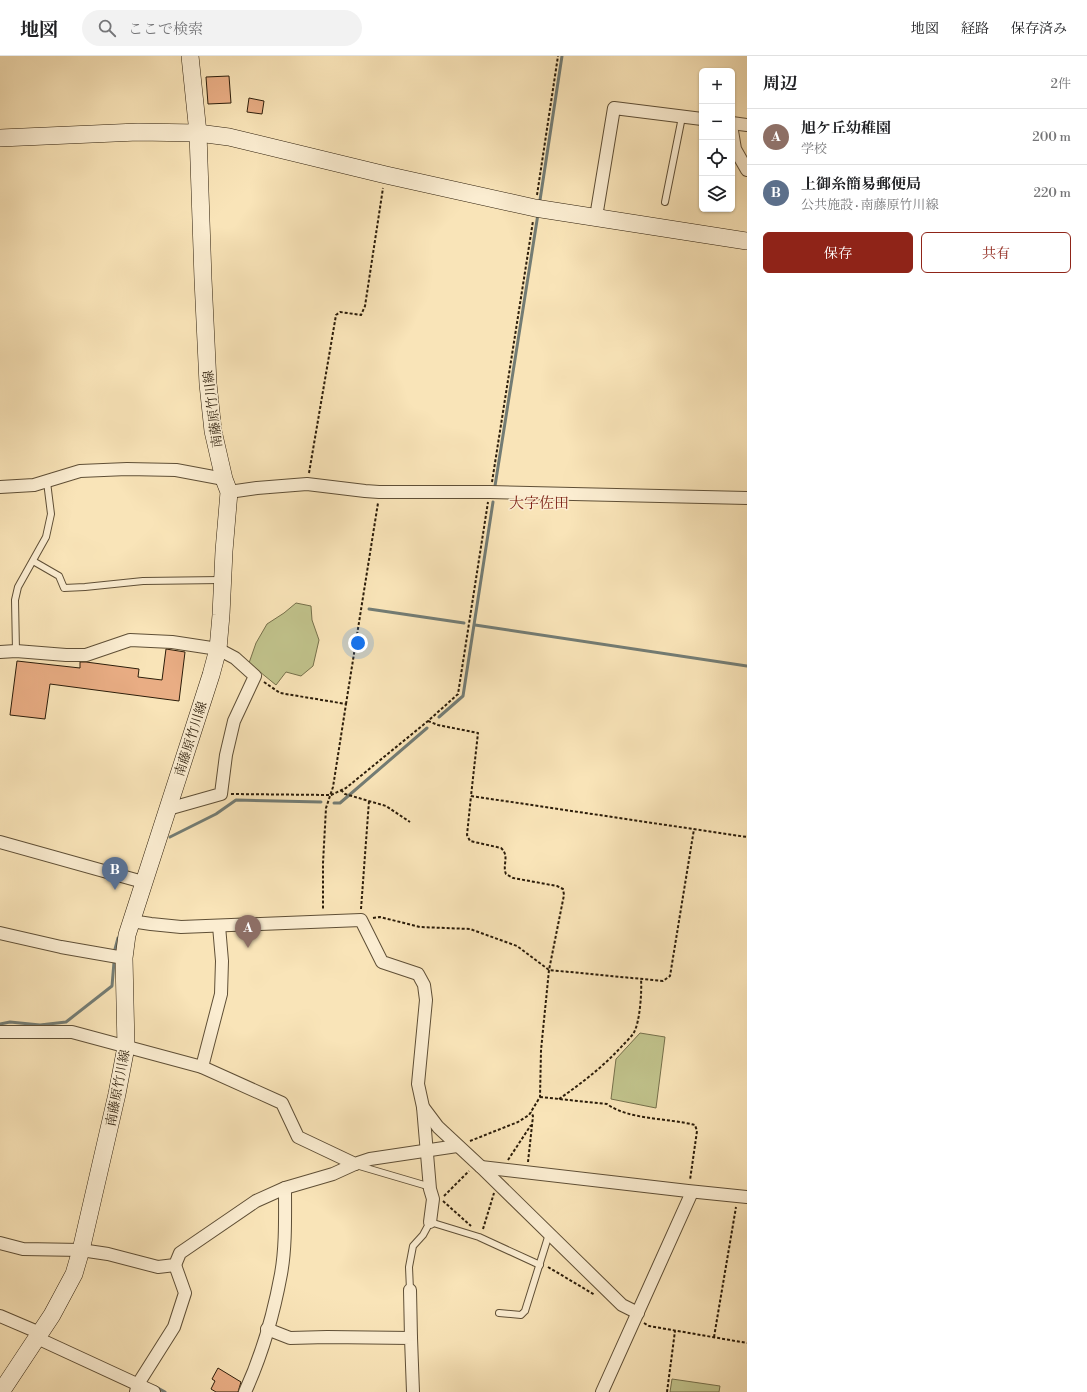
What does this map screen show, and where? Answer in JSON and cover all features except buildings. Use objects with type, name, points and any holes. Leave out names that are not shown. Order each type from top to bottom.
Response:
[{"type":"main road","name":"南藤原竹川線","points":[[1,1392],[52,1315],[74,1274],[116,1102],[126,1047],[124,958],[127,935],[218,649],[221,615],[226,486],[213,431],[208,384],[198,133],[190,56]]},
{"type":"main road","points":[[0,138],[138,132],[198,133],[229,137],[386,175],[535,208],[747,241]]},
{"type":"street","points":[[596,217],[614,108],[699,119]]},
{"type":"street","points":[[735,123],[747,125]]},
{"type":"street","points":[[734,140],[735,149],[747,170]]},
{"type":"street","points":[[0,487],[34,485],[80,471],[127,469],[176,470],[226,486],[256,488],[310,484],[379,492],[490,492],[747,498]]},
{"type":"street","points":[[0,652],[16,651],[86,655],[130,640],[172,642],[218,649],[235,658],[255,676],[234,721],[226,755],[221,794],[168,809]]},
{"type":"street","points":[[0,842],[144,882]]},
{"type":"street","points":[[131,920],[181,928],[361,920],[382,962],[418,974],[424,985],[426,1000],[418,1084],[423,1107],[430,1189],[433,1200],[430,1222]]},
{"type":"street","points":[[202,1067],[221,994],[222,960],[219,926]]},
{"type":"street","points":[[0,934],[124,958]]},
{"type":"street","points":[[0,1032],[72,1032],[202,1067],[282,1103],[298,1137],[355,1164]]},
{"type":"street","points":[[423,1107],[438,1127],[457,1146],[479,1165],[622,1305],[637,1316]]},
{"type":"street","points":[[137,1388],[174,1327],[185,1293],[175,1265],[180,1253],[256,1201],[285,1188],[333,1174],[370,1159],[457,1146]]},
{"type":"street","points":[[479,1165],[501,1170],[690,1192],[742,1196]]},
{"type":"street","points":[[245,1392],[252,1377],[267,1329],[281,1273],[285,1226],[285,1188]]},
{"type":"street","points":[[602,1392],[637,1316],[690,1192]]},
{"type":"street","points":[[0,1242],[23,1249],[81,1250],[108,1254],[158,1267],[175,1265]]},
{"type":"street","points":[[410,1290],[413,1392]]},
{"type":"street","points":[[0,1316],[137,1388],[154,1392]]},
{"type":"street","points":[[267,1329],[290,1338],[411,1338]]},
{"type":"lane","points":[[665,202],[682,117]]},
{"type":"lane","points":[[16,651],[16,600],[18,587],[46,537],[51,514],[47,482]]},
{"type":"lane","points":[[33,561],[59,576],[64,588],[143,581],[222,580]]},
{"type":"lane","points":[[355,1164],[424,1185],[430,1189]]},
{"type":"lane","points":[[410,1290],[409,1267],[413,1246],[423,1235],[430,1222],[482,1236],[540,1265]]},
{"type":"lane","points":[[499,1312],[520,1315],[525,1311],[549,1234]]},
{"type":"path","points":[[221,794],[331,795],[346,788],[428,721],[458,694],[558,56]]},
{"type":"path","points":[[310,484],[308,474],[336,315],[340,312],[361,315],[365,306],[386,175]]},
{"type":"path","points":[[323,922],[323,863],[326,808],[331,795],[379,492]]},
{"type":"path","points":[[255,676],[280,693],[346,704]]},
{"type":"path","points":[[428,721],[438,725],[478,733],[467,834],[470,841],[501,848],[506,855],[504,870],[506,874],[513,878],[557,886],[563,889],[564,895],[549,970],[541,1050],[540,1098],[529,1115],[518,1122],[457,1146]]},
{"type":"path","points":[[341,790],[345,794],[386,806],[410,822]]},
{"type":"path","points":[[471,796],[747,837]]},
{"type":"path","points":[[369,801],[361,920],[380,918],[420,927],[470,929],[517,946],[549,970],[663,981],[670,976],[694,829]]},
{"type":"path","points":[[559,1100],[584,1083],[616,1053],[634,1033],[638,1020],[642,986],[641,979]]},
{"type":"path","points":[[540,1098],[607,1104],[615,1110],[695,1125],[697,1131],[690,1192]]},
{"type":"path","points":[[527,1173],[533,1116],[531,1112]]},
{"type":"path","points":[[501,1170],[532,1124]]},
{"type":"path","points":[[479,1165],[441,1199],[482,1236],[497,1183]]},
{"type":"path","points":[[714,1337],[742,1196]]},
{"type":"path","points":[[540,1265],[550,1267],[598,1297]]},
{"type":"path","points":[[637,1316],[649,1326],[747,1343]]},
{"type":"path","points":[[666,1392],[675,1331]]},
{"type":"green space","points":[[296,603],[311,606],[312,620],[319,640],[313,666],[301,676],[286,672],[276,685],[249,663],[256,643],[267,624]]},
{"type":"green space","points":[[640,1033],[665,1037],[656,1108],[611,1099],[616,1059]]},
{"type":"green space","points":[[672,1379],[720,1386],[719,1392],[670,1392]]},
{"type":"waterway","points":[[540,200],[562,56]]},
{"type":"waterway","points":[[495,486],[538,214]]},
{"type":"waterway","points":[[439,717],[463,696],[493,502]]},
{"type":"waterway","points":[[369,609],[464,623]]},
{"type":"waterway","points":[[475,625],[747,666]]},
{"type":"waterway","points":[[334,803],[340,803],[427,728]]},
{"type":"waterway","points":[[170,837],[216,814],[236,800],[321,802]]},
{"type":"waterway","points":[[114,953],[118,938]]},
{"type":"waterway","points":[[0,1024],[10,1022],[40,1025],[66,1022],[112,986],[114,962]]},
{"type":"waterway","points":[[156,1387],[165,1392]]},
{"type":"place","name":"上御糸簡易郵便局","points":[[115,890]]},
{"type":"place","name":"旭ケ丘幼稚園","points":[[248,948]]},
{"type":"district","name":"大字佐田","points":[[539,503]]}]
